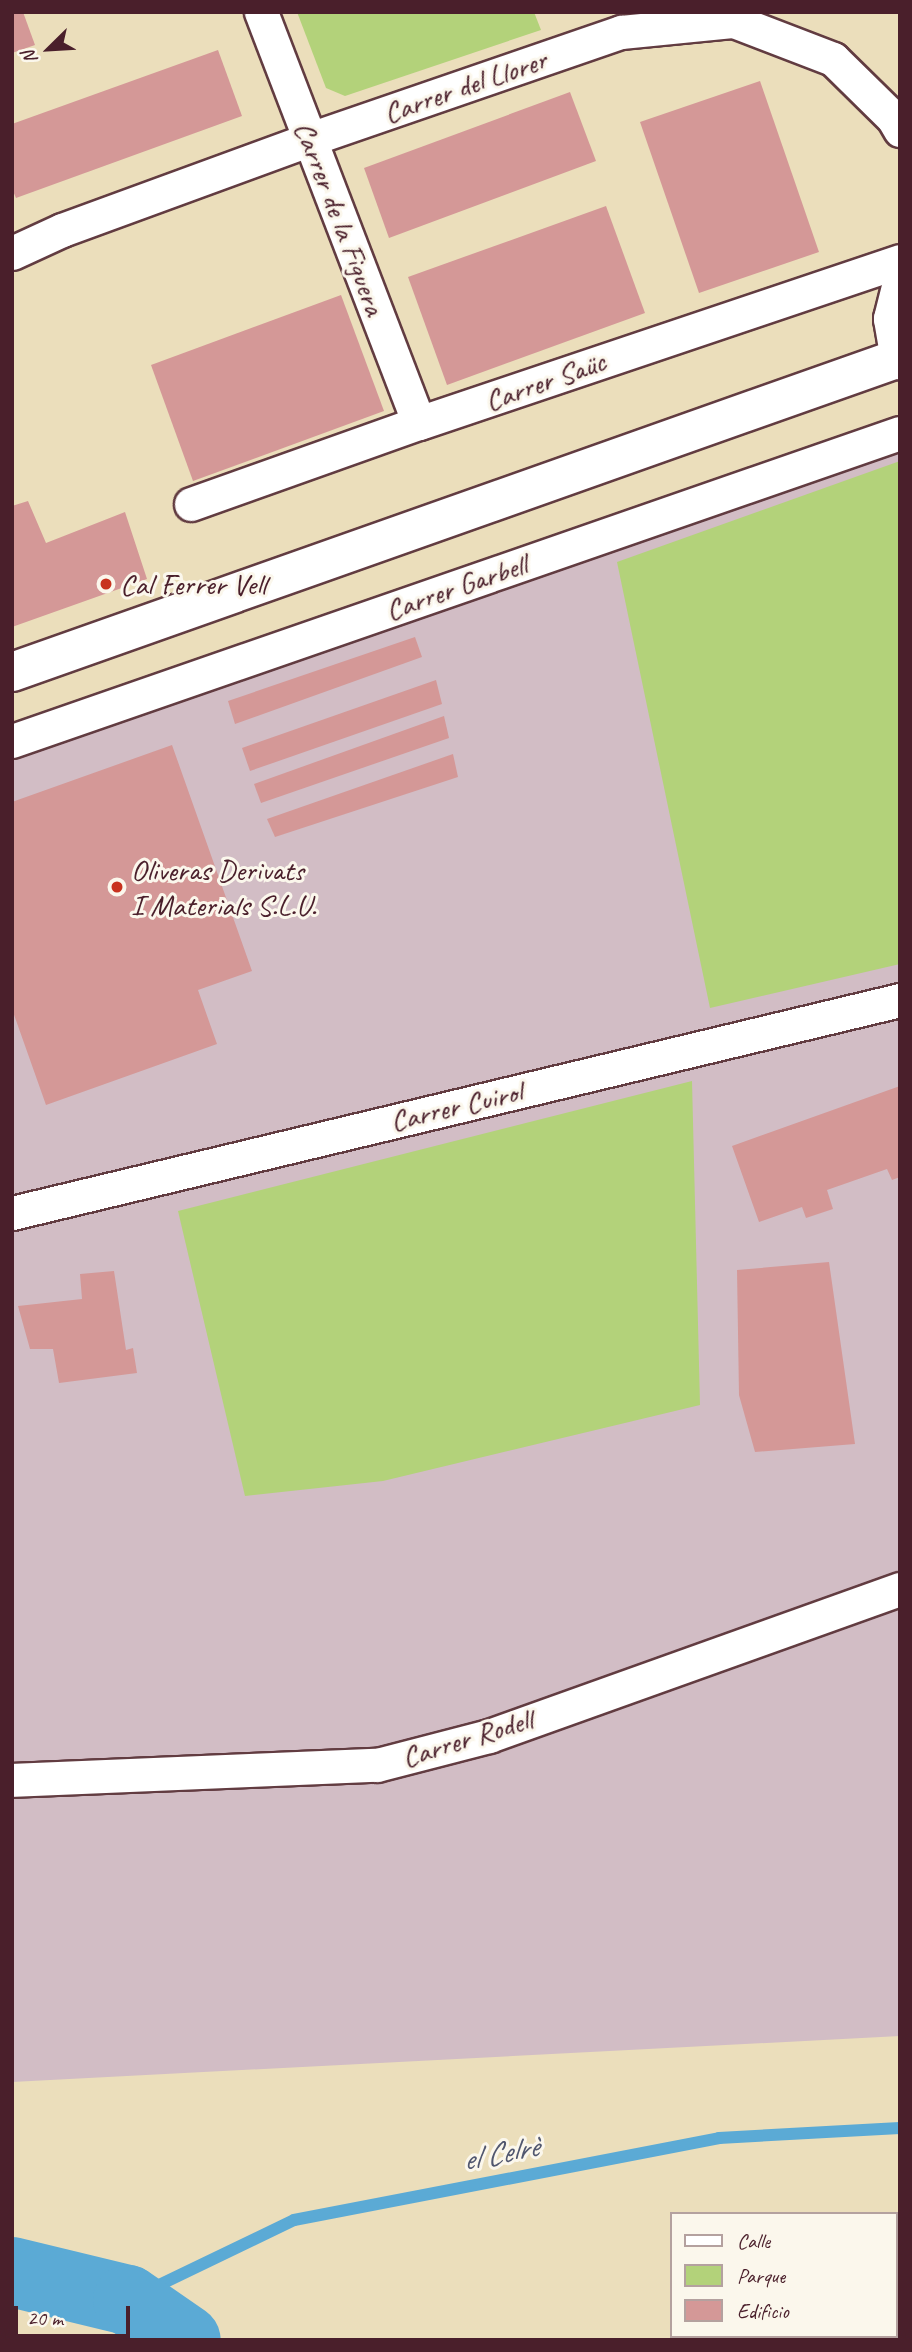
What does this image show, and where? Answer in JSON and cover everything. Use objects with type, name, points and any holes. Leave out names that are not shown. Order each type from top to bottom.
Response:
[{"type":"main road","points":[[12,672],[899,359],[893,318],[900,291]]},
{"type":"street","name":"Carrer de la Figuera","points":[[261,12],[419,423]]},
{"type":"street","name":"Carrer del Llorer","points":[[12,253],[62,230],[310,139],[621,32],[733,17],[834,60],[893,118],[900,130]]},
{"type":"street","name":"Carrer Saüc","points":[[191,504],[419,423],[900,261]]},
{"type":"street","name":"Carrer Garbell","points":[[12,741],[900,433]]},
{"type":"street","name":"Carrer Cuirol","points":[[12,1213],[900,1000]]},
{"type":"street","name":"Carrer Rodell","points":[[12,1780],[377,1765],[489,1735],[900,1588]]},
{"type":"shaded area","points":[[900,447],[900,2036],[12,2082],[12,759]]},
{"type":"green space","points":[[297,12],[534,12],[541,30],[345,96],[326,88]]},
{"type":"green space","points":[[900,461],[900,964],[710,1008],[617,562]]},
{"type":"green space","points":[[692,1081],[700,1405],[383,1481],[245,1496],[178,1211]]},
{"type":"building","points":[[12,12],[23,12],[35,45],[12,53]]},
{"type":"building","points":[[218,50],[242,116],[16,198],[12,189],[12,124]]},
{"type":"building","points":[[760,81],[819,252],[699,293],[640,122]]},
{"type":"building","points":[[570,92],[596,161],[389,238],[364,168]]},
{"type":"building","points":[[606,206],[645,313],[447,385],[408,277]]},
{"type":"building","points":[[341,295],[384,411],[193,481],[151,365]]},
{"type":"building","points":[[28,501],[46,543],[125,512],[147,579],[12,627],[12,506]]},
{"type":"building","points":[[415,637],[422,657],[235,724],[228,701]]},
{"type":"building","points":[[436,680],[442,704],[250,771],[242,748]]},
{"type":"building","points":[[444,716],[449,738],[261,803],[254,784]]},
{"type":"building","name":"Oliveras Derivats I Materials S.L.U.","points":[[172,745],[252,971],[198,990],[217,1044],[46,1105],[12,1009],[12,802]]},
{"type":"building","points":[[453,754],[458,777],[275,837],[267,819]]},
{"type":"building","points":[[900,1086],[900,1177],[892,1180],[887,1169],[827,1190],[833,1209],[806,1218],[802,1207],[759,1222],[732,1146]]},
{"type":"building","points":[[829,1262],[855,1444],[755,1452],[739,1395],[737,1270]]},
{"type":"building","points":[[114,1271],[126,1350],[133,1348],[137,1373],[59,1383],[53,1349],[30,1349],[18,1306],[82,1299],[80,1274]]},
{"type":"waterway","name":"el Celrè","points":[[128,2300],[294,2220],[719,2138],[900,2128]]},
{"type":"waterway","points":[[12,2272],[128,2300],[186,2340]]},
{"type":"place","name":"Cal Ferrer Vell","points":[[106,584]]},
{"type":"place","name":"Oliveras Derivats I Materials S.L.U.","points":[[117,887]]}]
